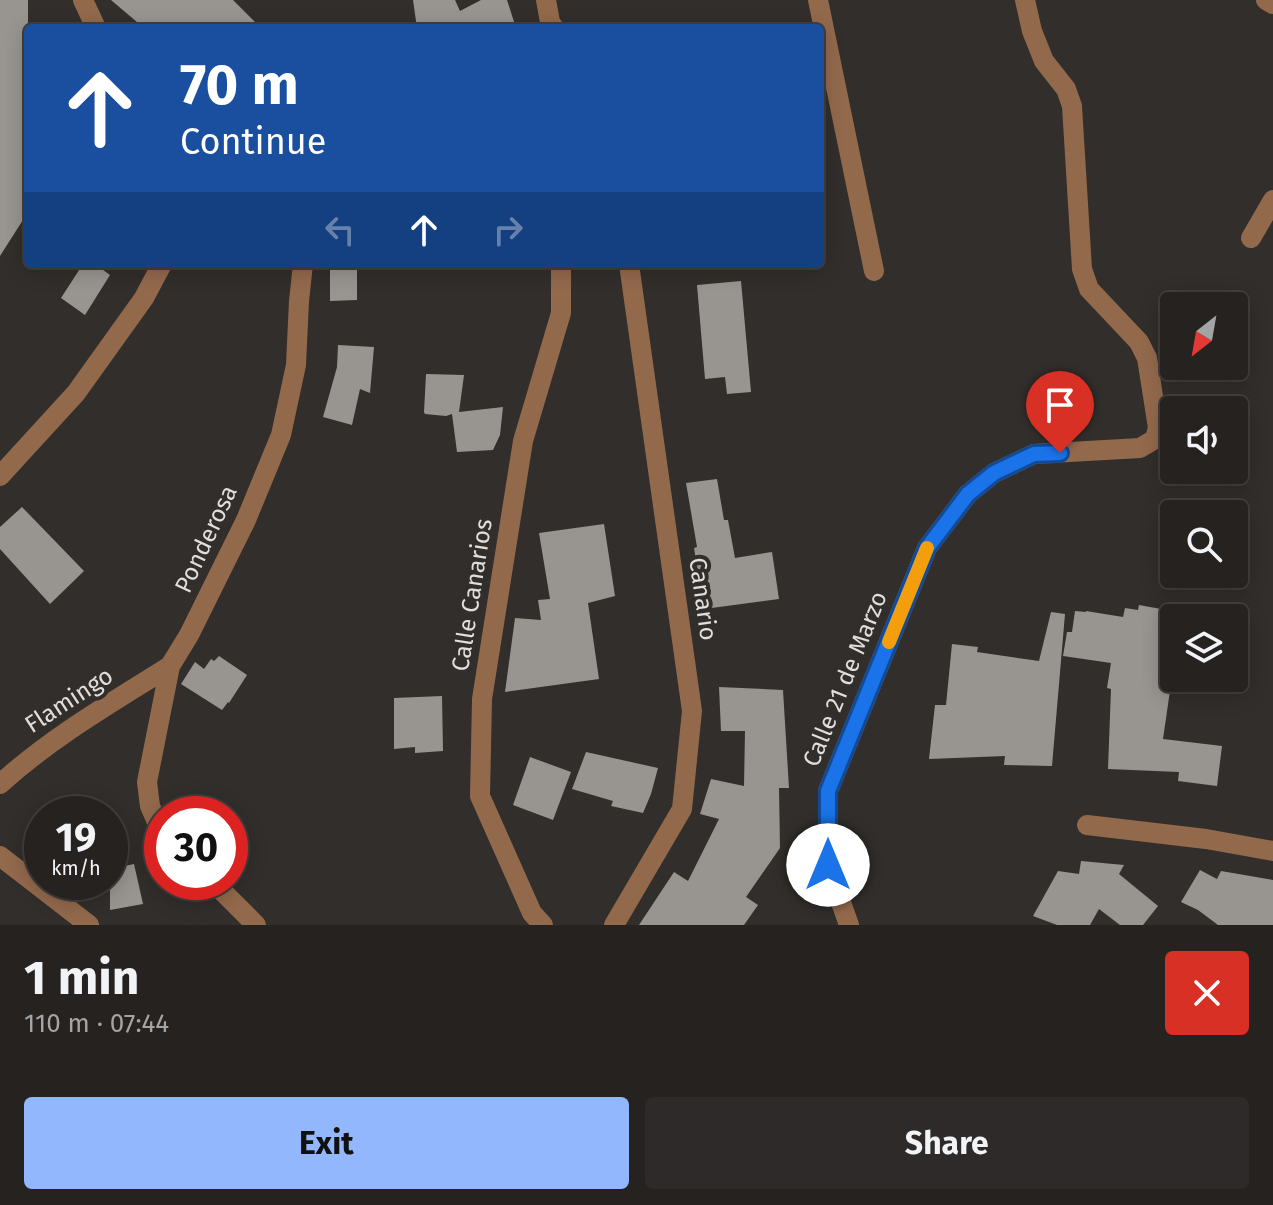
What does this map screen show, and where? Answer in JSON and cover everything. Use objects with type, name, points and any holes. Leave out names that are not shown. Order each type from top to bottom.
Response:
[{"type":"street","points":[[83,0],[94,24]]},
{"type":"street","points":[[546,0],[551,24]]},
{"type":"street","points":[[818,0],[823,24]]},
{"type":"street","name":"Calle 21 de Marzo","points":[[849,925],[828,865],[828,791],[927,548],[968,494],[994,473],[1034,454],[1140,448],[1155,439],[1158,428],[1147,358],[1139,342],[1089,289],[1082,269],[1072,106],[1066,89],[1044,61],[1032,31],[1025,0]]},
{"type":"street","points":[[1266,0],[1273,4]]},
{"type":"street","points":[[824,29],[874,271]]},
{"type":"street","points":[[1251,238],[1273,200]]},
{"type":"street","points":[[0,476],[76,393],[144,298],[160,268]]},
{"type":"street","name":"Ponderosa","points":[[149,796],[147,782],[170,666],[189,635],[246,520],[281,435],[296,365],[303,268]]},
{"type":"street","name":"Calle Canarios","points":[[543,925],[532,913],[480,796],[481,713],[523,441],[561,313],[561,268]]},
{"type":"street","name":"Canario","points":[[614,925],[682,809],[692,711],[630,268]]},
{"type":"street","name":"Flamingo","points":[[0,784],[30,757],[68,730],[170,666]]},
{"type":"street","points":[[1087,825],[1206,839],[1273,851]]},
{"type":"street","points":[[0,856],[89,925]]},
{"type":"street","points":[[231,900],[256,925]]},
{"type":"building","points":[[0,0],[28,0],[28,24],[24,24],[24,218],[0,256]]},
{"type":"building","points":[[111,0],[233,0],[257,24],[139,24]]},
{"type":"building","points":[[413,0],[455,0],[460,11],[481,0],[507,0],[515,24],[416,24]]},
{"type":"building","points":[[80,268],[100,268],[110,275],[85,315],[61,298]]},
{"type":"building","points":[[330,268],[357,268],[357,300],[330,301]]},
{"type":"building","points":[[741,281],[751,392],[727,394],[725,377],[705,379],[697,285]]},
{"type":"building","points":[[338,345],[374,347],[370,393],[360,389],[352,425],[323,417],[337,367]]},
{"type":"building","points":[[426,374],[464,375],[459,412],[503,407],[500,435],[493,450],[457,452],[452,414],[446,416],[424,412]]},
{"type":"building","points":[[717,479],[735,558],[772,552],[779,599],[704,609],[686,483]]},
{"type":"building","points":[[22,507],[84,571],[50,604],[0,549],[0,527]]},
{"type":"building","points":[[604,524],[615,596],[588,603],[599,679],[505,692],[515,618],[541,620],[538,600],[550,599],[539,533]]},
{"type":"building","points":[[1139,605],[1160,609],[1160,692],[1170,692],[1163,739],[1222,746],[1217,786],[1178,781],[1179,772],[1108,769],[1111,689],[1107,688],[1111,663],[1063,656],[1067,632],[1072,632],[1075,611],[1123,617],[1125,608],[1138,610]]},
{"type":"building","points":[[1051,612],[1065,614],[1052,766],[1004,765],[1005,756],[929,759],[935,705],[946,705],[952,644],[978,647],[977,652],[1039,661]]},
{"type":"building","points":[[219,656],[247,675],[222,710],[181,684],[195,662],[204,669],[211,659],[214,661]]},
{"type":"building","points":[[719,687],[783,690],[789,788],[779,788],[780,848],[746,897],[758,905],[744,925],[639,925],[674,872],[688,881],[719,819],[700,814],[711,779],[744,786],[745,731],[721,731]]},
{"type":"building","points":[[442,696],[443,751],[415,753],[415,747],[394,749],[394,698]]},
{"type":"building","points":[[586,752],[658,768],[643,813],[611,806],[613,801],[572,789]]},
{"type":"building","points":[[530,757],[571,772],[553,820],[513,805]]},
{"type":"building","points":[[1081,861],[1124,865],[1119,874],[1158,906],[1143,925],[1120,925],[1099,909],[1090,925],[1057,925],[1033,916],[1058,871],[1079,874]]},
{"type":"building","points":[[134,864],[143,904],[110,910],[110,900],[128,900],[128,865]]},
{"type":"building","points":[[1200,870],[1217,879],[1221,871],[1273,880],[1273,925],[1218,925],[1181,902]]},
{"type":"slow traffic","points":[[889,642],[927,548]]},
{"type":"route","points":[[828,865],[828,791],[927,548],[968,494],[994,473],[1034,454],[1060,453]]}]
